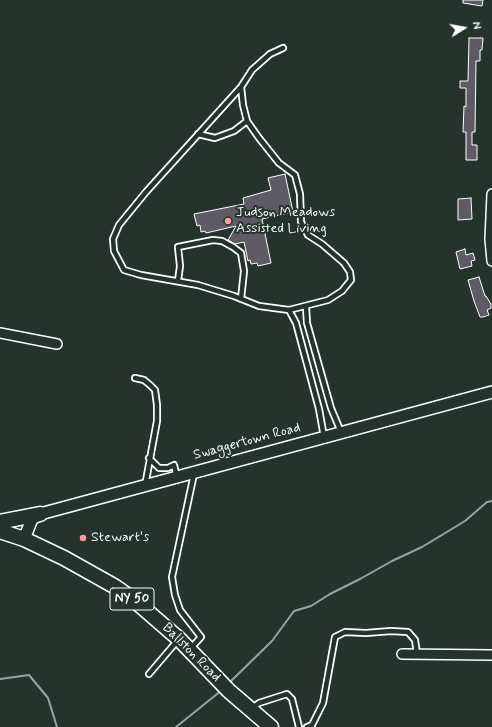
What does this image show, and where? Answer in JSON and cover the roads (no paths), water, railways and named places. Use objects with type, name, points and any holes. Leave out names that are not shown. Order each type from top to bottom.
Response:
[{"type":"main road","points":[[0,522],[40,514]]},
{"type":"main road","name":"Ballston Road","points":[[0,531],[24,539],[64,558],[114,586],[134,600],[190,649],[225,687],[271,727]]},
{"type":"street","points":[[492,194],[490,239],[492,261]]},
{"type":"street","points":[[0,333],[56,344]]},
{"type":"street","name":"Swaggertown Road","points":[[40,514],[492,392]]},
{"type":"street","points":[[24,539],[32,519],[40,514]]},
{"type":"street","points":[[402,654],[492,655]]},
{"type":"lane","points":[[241,87],[247,121],[279,163],[295,175],[300,194],[301,222],[308,235],[322,244],[344,263],[350,272],[350,280],[342,291],[328,300],[289,310],[259,306],[240,298],[198,285],[142,275],[124,270],[114,251],[113,239],[119,225],[146,192],[241,87],[252,70],[270,54],[283,48]]},
{"type":"lane","points":[[198,134],[216,138],[234,131],[247,121]]},
{"type":"lane","points":[[178,281],[180,266],[178,247],[213,240],[222,241],[233,246],[241,254],[244,271],[240,298]]},
{"type":"lane","points":[[306,306],[307,323],[331,408],[341,432]]},
{"type":"lane","points":[[289,310],[296,323],[319,409],[324,437]]},
{"type":"lane","points":[[135,378],[144,380],[155,390],[157,405],[157,421],[145,486]]},
{"type":"lane","points":[[149,458],[159,468],[168,468],[174,465],[177,477]]},
{"type":"lane","points":[[190,649],[201,637],[180,610],[172,577],[194,472]]},
{"type":"lane","points":[[308,727],[312,725],[323,703],[334,636],[345,632],[408,632],[414,640],[417,654]]},
{"type":"lane","points":[[150,674],[179,639]]},
{"type":"lane","points":[[250,710],[259,703],[287,694],[292,699],[299,727]]},
{"type":"waterway","points":[[229,683],[272,641],[294,611],[311,606],[330,594],[392,561],[422,547],[465,521],[487,502],[492,501]]},
{"type":"waterway","points":[[0,679],[29,675],[48,698],[57,727]]},
{"type":"waterway","points":[[176,727],[222,690]]},
{"type":"place","name":"Judson Meadows Assisted Living","points":[[228,221]]},
{"type":"place","name":"Stewart's","points":[[83,538]]}]
